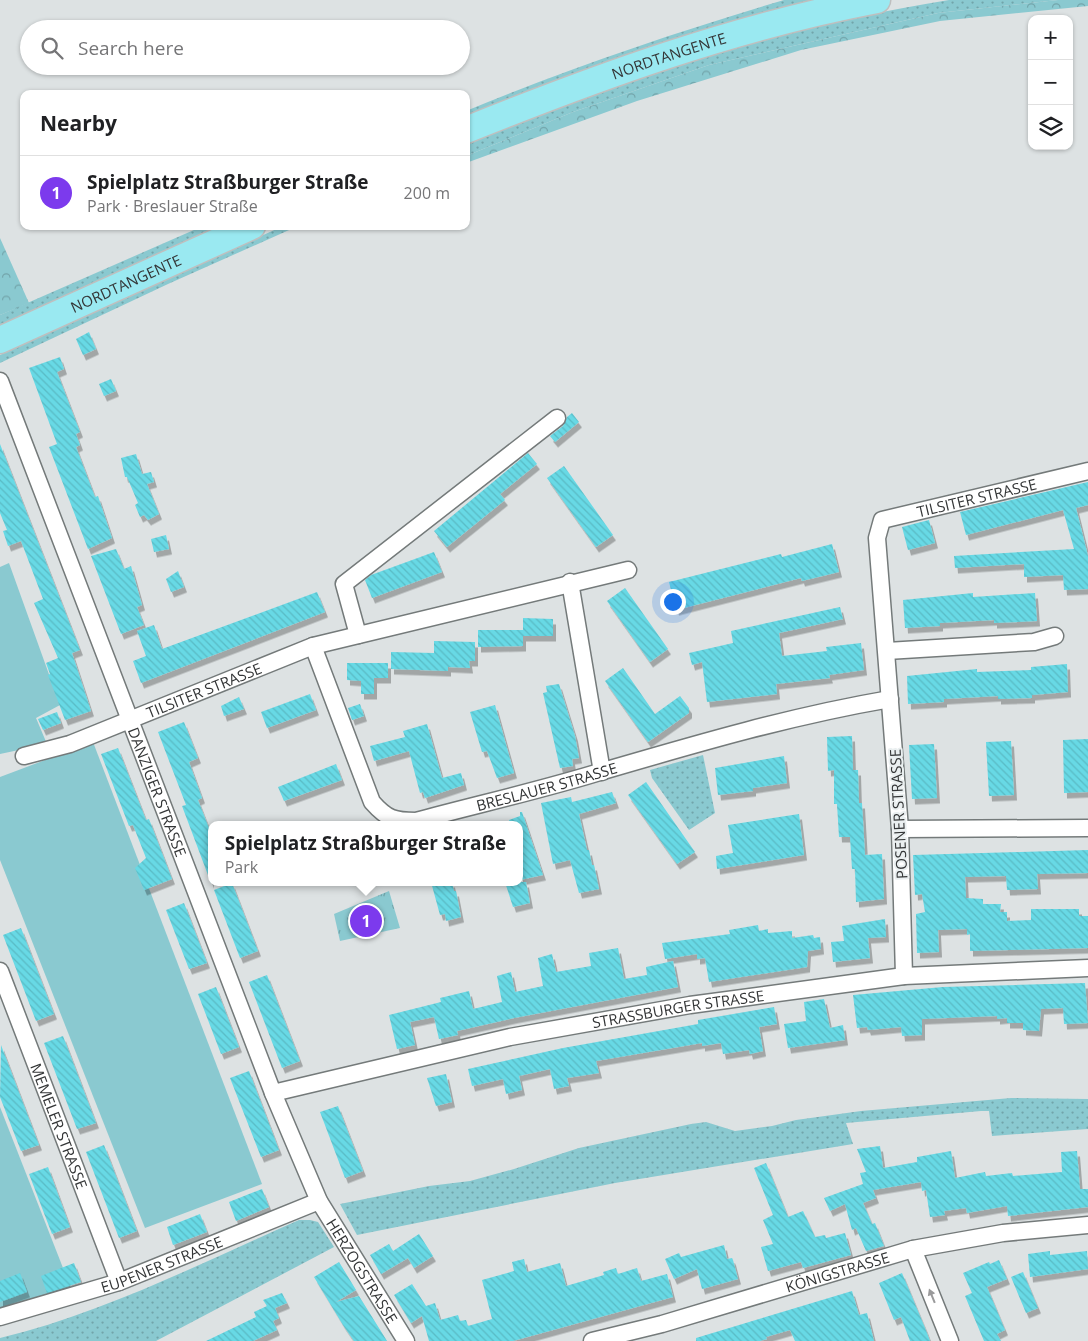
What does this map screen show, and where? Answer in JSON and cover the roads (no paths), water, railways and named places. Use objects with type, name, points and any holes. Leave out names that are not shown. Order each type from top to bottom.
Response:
[{"type":"main road","name":"NORDTANGENTE","points":[[470,128],[591,81],[721,38],[877,0]]},
{"type":"main road","name":"NORDTANGENTE","points":[[0,340],[243,230]]},
{"type":"street","name":"DANZIGER STRASSE","points":[[0,381],[274,1093],[319,1201]]},
{"type":"street","points":[[358,635],[344,584],[557,418]]},
{"type":"street","name":"TILSITER STRASSE","points":[[877,538],[882,520],[1088,471]]},
{"type":"street","name":"POSENER STRASSE","points":[[877,538],[900,829],[904,976]]},
{"type":"street","name":"TILSITER STRASSE","points":[[24,756],[70,744],[313,646],[570,582],[628,570]]},
{"type":"street","points":[[570,582],[602,772]]},
{"type":"street","points":[[887,651],[1034,642],[1054,636]]},
{"type":"street","name":"BRESLAUER STRASSE","points":[[313,646],[372,802],[384,815],[398,821],[416,821],[602,772],[754,727],[822,711],[890,699]]},
{"type":"street","points":[[900,829],[1088,828]]},
{"type":"street","name":"STRASSBURGER STRASSE","points":[[274,1093],[510,1037],[690,1005],[904,976],[1088,968]]},
{"type":"street","name":"MEMELER STRASSE","points":[[0,971],[119,1282]]},
{"type":"street","name":"EUPENER STRASSE","points":[[0,1317],[119,1282],[319,1201]]},
{"type":"street","name":"HERZOGSTRASSE","points":[[319,1201],[406,1341]]},
{"type":"street","name":"KÖNIGSTRASSE","points":[[592,1341],[662,1324],[913,1249],[1003,1233],[1088,1225]]},
{"type":"street","points":[[913,1249],[950,1341]]},
{"type":"place","name":"Spielplatz Straßburger Straße","points":[[366,921]]}]
